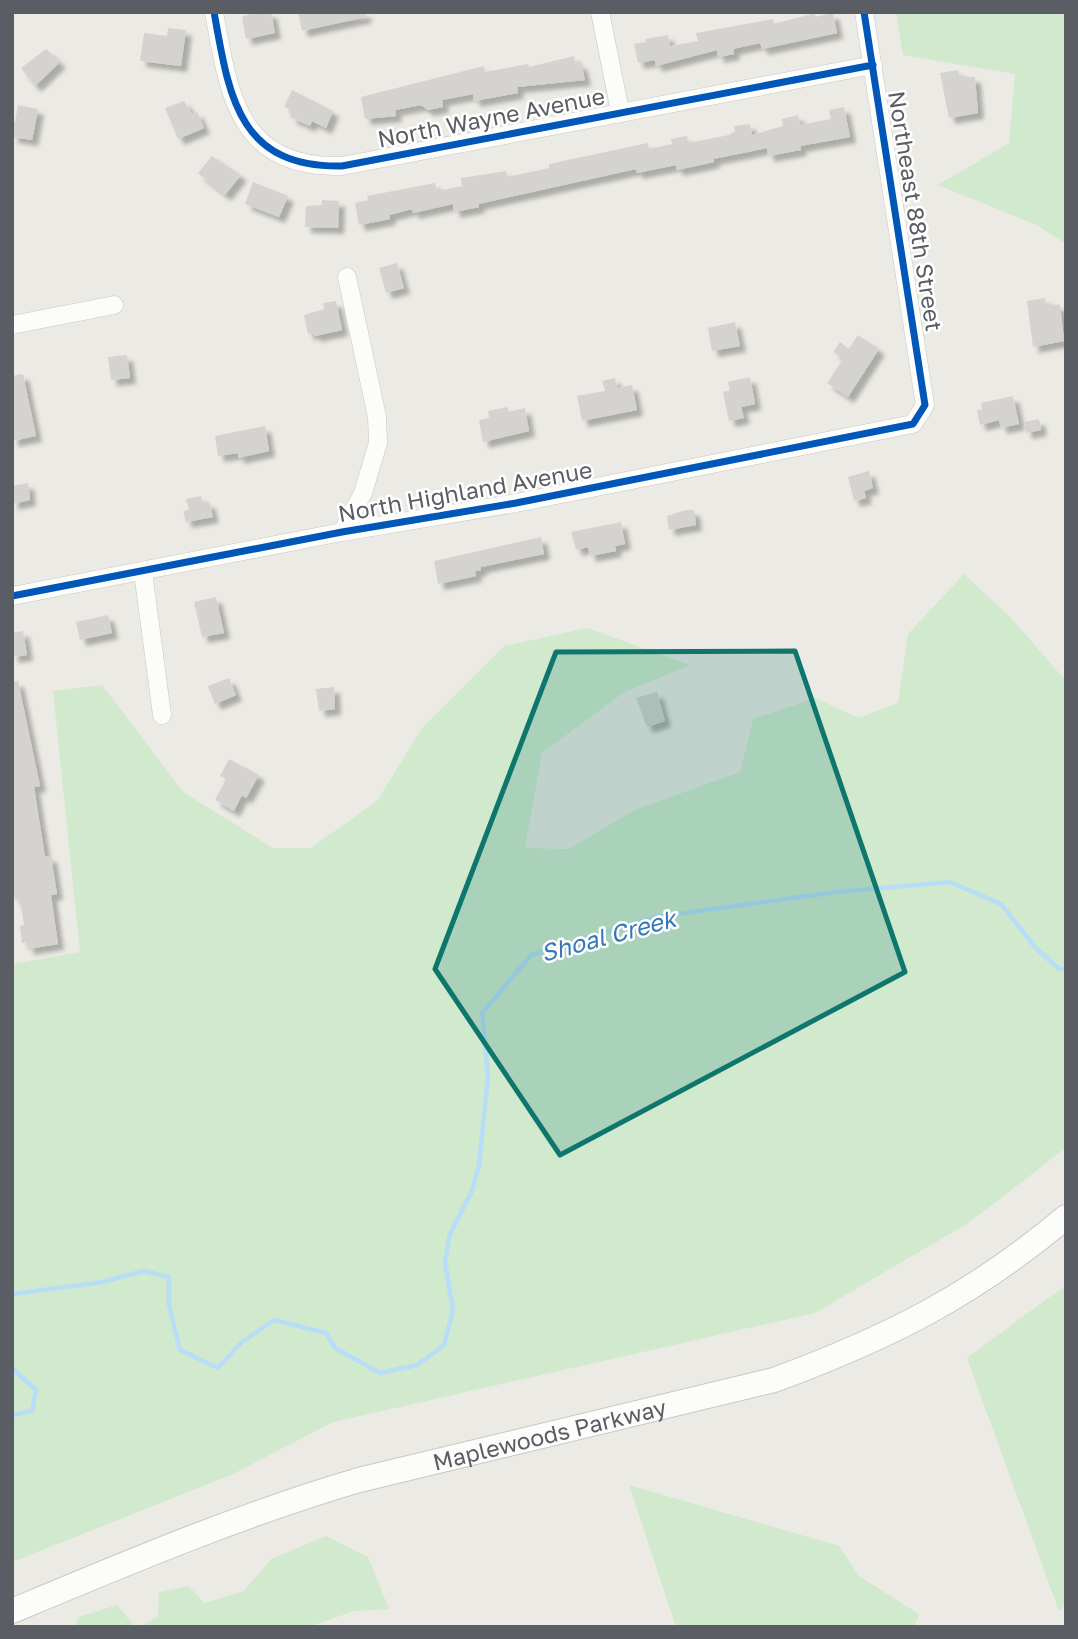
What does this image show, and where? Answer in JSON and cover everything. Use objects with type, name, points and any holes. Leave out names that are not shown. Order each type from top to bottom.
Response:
[{"type":"main road","name":"Maplewoods Parkway","points":[[12,1611],[203,1532],[302,1497],[359,1480],[774,1380],[823,1362],[897,1331],[946,1304],[995,1273],[1066,1217]]},
{"type":"street","name":"North Wayne Avenue","points":[[214,12],[230,92],[243,122],[256,139],[272,150],[304,164],[342,166],[873,65]]},
{"type":"street","points":[[600,12],[620,111]]},
{"type":"street","name":"Northeast 88th Street","points":[[864,12],[918,349],[925,405],[920,415]]},
{"type":"street","points":[[342,533],[363,493],[379,443],[377,417],[346,276]]},
{"type":"street","points":[[12,325],[114,305]]},
{"type":"street","name":"North Highland Avenue","points":[[12,596],[897,429],[913,424],[920,415]]},
{"type":"street","points":[[143,572],[162,715]]},
{"type":"highlighted area","points":[[795,651],[905,972],[560,1155],[435,969],[556,652]]},
{"type":"green space","points":[[896,12],[1066,12],[1066,244],[1037,225],[938,185],[1009,143],[1015,74],[903,55]]},
{"type":"green space","points":[[964,574],[1011,618],[1066,681],[1066,1148],[968,1223],[815,1313],[333,1422],[233,1474],[12,1562],[12,964],[80,952],[53,691],[102,685],[183,792],[273,848],[311,848],[377,801],[422,728],[504,646],[587,628],[690,665],[623,693],[542,753],[525,848],[568,849],[637,809],[740,772],[753,719],[815,698],[859,718],[898,703],[908,634]]},
{"type":"green space","points":[[1066,1285],[1066,1603],[1059,1611],[967,1358]]},
{"type":"green space","points":[[629,1485],[839,1546],[859,1576],[919,1614],[915,1627],[676,1627]]},
{"type":"green space","points":[[326,1536],[368,1557],[389,1609],[354,1611],[308,1627],[141,1627],[158,1616],[159,1592],[189,1586],[204,1603],[244,1591],[271,1559]]},
{"type":"green space","points":[[117,1605],[135,1627],[74,1627],[79,1617]]},
{"type":"building","points":[[256,12],[271,12],[275,33],[246,39],[242,17]]},
{"type":"building","points":[[298,12],[365,12],[366,17],[302,31]]},
{"type":"building","points":[[815,13],[815,17],[833,13],[837,33],[762,49],[760,43],[733,49],[734,54],[718,57],[717,50],[656,66],[655,60],[638,63],[634,44],[646,42],[645,39],[668,35],[670,46],[698,41],[696,33],[773,19],[774,24]]},
{"type":"building","points":[[168,28],[186,30],[181,66],[140,61],[144,33],[167,36]]},
{"type":"building","points":[[46,49],[60,62],[35,86],[21,68]]},
{"type":"building","points":[[574,56],[576,64],[581,63],[585,80],[517,87],[518,93],[474,101],[473,94],[442,100],[443,107],[428,110],[421,105],[395,110],[396,116],[365,119],[361,97],[484,66],[485,72],[528,64],[529,67]]},
{"type":"building","points":[[958,70],[959,76],[975,77],[978,113],[949,118],[940,73]]},
{"type":"building","points":[[292,90],[333,111],[326,128],[312,121],[310,126],[290,117],[293,111],[284,107]]},
{"type":"building","points":[[184,101],[192,114],[197,112],[204,128],[178,139],[165,108]]},
{"type":"building","points":[[18,105],[38,109],[32,140],[12,137],[12,122],[15,122]]},
{"type":"building","points":[[844,107],[850,137],[800,146],[801,150],[768,156],[767,148],[713,159],[714,162],[677,170],[676,165],[637,173],[636,169],[478,204],[479,207],[454,212],[453,204],[413,213],[412,209],[389,215],[390,219],[359,225],[355,203],[368,200],[367,196],[435,183],[437,191],[462,186],[461,178],[506,171],[507,177],[549,168],[549,164],[648,143],[649,149],[672,144],[671,139],[687,136],[688,143],[729,135],[735,131],[734,126],[750,124],[752,135],[783,126],[782,119],[798,115],[800,125],[831,119],[829,110]]},
{"type":"building","points":[[212,156],[241,175],[225,195],[198,173]]},
{"type":"building","points":[[253,182],[288,196],[279,217],[245,204]]},
{"type":"building","points":[[322,200],[339,201],[338,228],[305,227],[306,206],[322,205]]},
{"type":"building","points":[[397,263],[404,288],[386,293],[379,268]]},
{"type":"building","points":[[1045,298],[1046,304],[1060,305],[1064,341],[1033,347],[1027,301]]},
{"type":"building","points":[[336,301],[342,330],[315,336],[314,333],[308,334],[304,315],[324,309],[323,303]]},
{"type":"building","points":[[735,322],[740,346],[712,351],[708,328]]},
{"type":"building","points":[[858,335],[879,349],[848,397],[827,383],[843,359],[833,352],[840,342],[849,349]]},
{"type":"building","points":[[127,355],[130,378],[111,380],[108,357]]},
{"type":"building","points":[[23,374],[36,436],[12,441],[12,376]]},
{"type":"building","points":[[750,377],[755,404],[741,407],[744,418],[729,421],[723,392],[730,390],[728,382]]},
{"type":"building","points":[[615,378],[617,388],[632,385],[637,410],[582,421],[577,396],[605,391],[602,381]]},
{"type":"building","points":[[1013,396],[1019,424],[1001,428],[999,420],[980,425],[977,410],[982,410],[981,403]]},
{"type":"building","points":[[508,407],[508,412],[525,408],[529,431],[483,442],[479,420],[489,418],[488,411]]},
{"type":"building","points":[[1039,419],[1041,430],[1026,433],[1024,422]]},
{"type":"building","points":[[265,426],[269,451],[238,458],[238,453],[218,456],[215,436]]},
{"type":"building","points":[[869,471],[873,488],[864,491],[866,498],[854,501],[848,477]]},
{"type":"building","points":[[28,483],[30,500],[12,504],[12,486]]},
{"type":"building","points":[[201,496],[203,503],[209,502],[213,517],[186,522],[183,511],[189,510],[186,499]]},
{"type":"building","points":[[694,510],[696,525],[669,530],[667,516]]},
{"type":"building","points":[[621,522],[625,544],[615,546],[616,551],[590,556],[588,547],[576,550],[571,532]]},
{"type":"building","points":[[541,537],[544,554],[481,567],[481,570],[475,571],[476,576],[438,584],[434,561]]},
{"type":"building","points":[[216,597],[224,633],[202,637],[194,602]]},
{"type":"building","points":[[108,615],[112,633],[80,640],[76,622]]},
{"type":"building","points":[[23,631],[27,655],[12,657],[12,633]]},
{"type":"building","points":[[229,678],[236,695],[215,704],[208,686]]},
{"type":"building","points":[[18,681],[40,786],[34,787],[45,857],[51,856],[57,894],[51,895],[58,944],[28,949],[27,942],[22,943],[20,926],[24,925],[20,900],[15,900],[12,883],[12,682]]},
{"type":"building","points":[[334,687],[335,709],[319,711],[316,689]]},
{"type":"building","points":[[657,692],[665,721],[647,727],[636,698]]},
{"type":"building","points":[[229,759],[259,775],[246,798],[242,795],[234,811],[215,800],[226,779],[220,776]]},
{"type":"waterway","name":"Shoal Creek","points":[[12,1294],[97,1283],[144,1271],[169,1277],[169,1305],[180,1350],[218,1368],[242,1342],[274,1320],[326,1333],[335,1348],[380,1373],[417,1365],[444,1345],[453,1310],[445,1262],[450,1234],[471,1193],[479,1165],[488,1076],[482,1013],[531,955],[656,917],[836,892],[950,882],[1001,904],[1036,948],[1059,969],[1066,969]]},
{"type":"waterway","name":"Shoal Creek","points":[[12,1368],[36,1390],[32,1411],[12,1415]]},
{"type":"cycle path","points":[[214,12],[234,98],[245,121],[260,140],[280,155],[307,163],[342,166],[873,65]]},
{"type":"cycle path","points":[[12,596],[342,532],[516,503],[913,424],[925,405],[864,12]]}]
